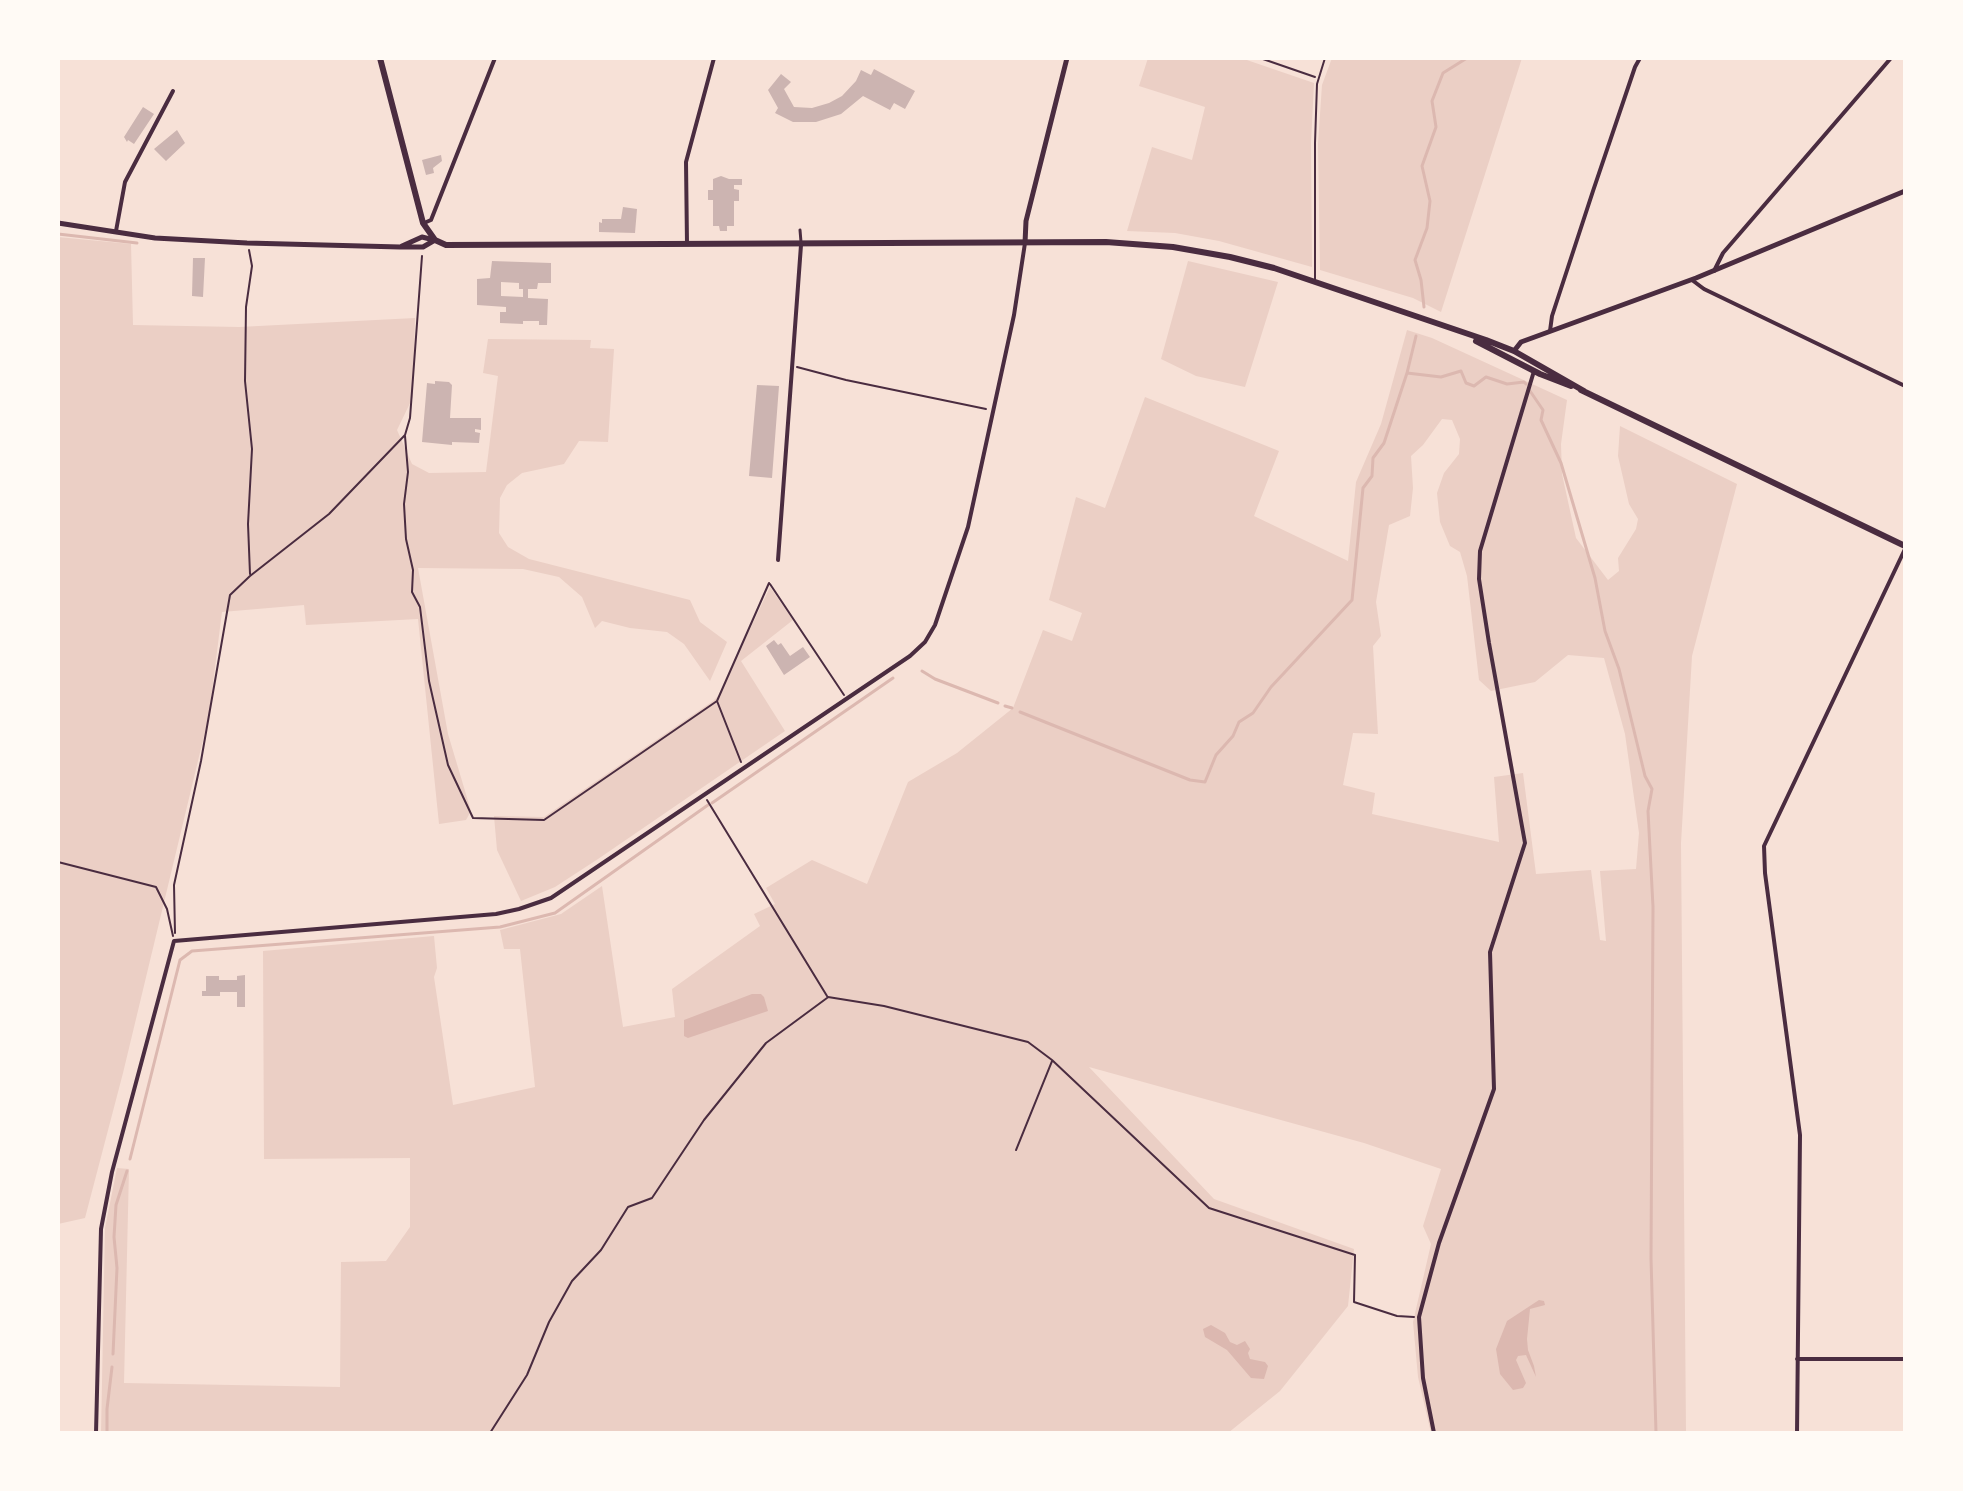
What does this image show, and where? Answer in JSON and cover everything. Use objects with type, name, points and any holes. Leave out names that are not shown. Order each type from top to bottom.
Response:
[{"type":"main road","points":[[380,58],[427,221],[435,240],[455,246],[1106,242],[1173,247],[1232,257],[1315,281],[1514,351],[1535,367]]},
{"type":"main road","points":[[1466,335],[1905,548]]},
{"type":"street","points":[[427,221],[495,58]]},
{"type":"street","points":[[687,245],[686,162],[714,58]]},
{"type":"street","points":[[96,1433],[101,1229],[115,1160],[174,941],[496,914],[551,898],[910,656],[925,642],[935,625],[968,527],[994,411],[1025,243],[1026,221],[1067,58]]},
{"type":"street","points":[[1550,331],[1552,316],[1588,205],[1640,58]]},
{"type":"street","points":[[1714,271],[1723,253],[1891,58]]},
{"type":"street","points":[[116,231],[125,182],[173,91]]},
{"type":"street","points":[[1514,351],[1521,342],[1692,280],[1905,191]]},
{"type":"street","points":[[58,223],[155,238],[247,243],[423,247],[435,240]]},
{"type":"street","points":[[778,560],[800,230]]},
{"type":"street","points":[[400,247],[422,237],[435,240]]},
{"type":"street","points":[[1692,280],[1704,289],[1905,386]]},
{"type":"street","points":[[1434,1433],[1423,1378],[1419,1317],[1439,1243],[1494,1089],[1490,952],[1525,843],[1479,579],[1480,551],[1535,367]]},
{"type":"street","points":[[1797,1433],[1800,1135],[1764,846],[1905,548]]},
{"type":"street","points":[[1797,1359],[1905,1359]]},
{"type":"lane","points":[[1315,281],[1315,143],[1319,78],[1325,58]]},
{"type":"path","points":[[1260,58],[1319,78]]},
{"type":"path","points":[[247,243],[252,266],[246,322],[245,381],[252,449],[248,524],[250,576]]},
{"type":"path","points":[[423,247],[410,418],[405,435],[408,472],[404,504],[406,539],[413,570],[412,592],[420,607],[429,681],[448,765],[473,818],[544,820],[717,701],[769,583],[847,699]]},
{"type":"path","points":[[792,365],[846,380],[994,411]]},
{"type":"path","points":[[174,941],[174,885],[201,761],[230,595],[329,514],[405,435]]},
{"type":"path","points":[[717,701],[744,769]]},
{"type":"path","points":[[705,795],[828,997]]},
{"type":"path","points":[[58,862],[156,887],[168,912],[174,941]]},
{"type":"path","points":[[490,1433],[527,1375],[549,1322],[572,1281],[601,1250],[628,1207],[652,1198],[704,1120],[766,1043],[828,997],[884,1006],[1028,1042],[1052,1060],[1209,1208],[1355,1255],[1354,1302],[1397,1316],[1419,1317]]},
{"type":"path","points":[[1016,1150],[1052,1060]]},
{"type":"shaded area","points":[[1148,58],[1241,58],[1314,83],[1312,267],[1219,241],[1175,233],[1127,231],[1152,147],[1192,160],[1205,107],[1139,86]]},
{"type":"shaded area","points":[[1332,58],[1522,58],[1441,312],[1413,298],[1320,270],[1318,144],[1322,85]]},
{"type":"shaded area","points":[[58,237],[131,244],[133,325],[239,327],[415,318],[413,397],[397,430],[412,464],[429,473],[486,472],[498,376],[483,373],[488,339],[591,340],[590,348],[614,349],[608,442],[579,441],[564,464],[522,473],[507,485],[500,498],[499,533],[508,547],[529,559],[690,600],[700,622],[727,642],[710,681],[684,644],[667,632],[602,621],[595,628],[582,597],[559,577],[523,569],[418,568],[448,734],[471,811],[466,820],[439,824],[418,619],[306,625],[304,605],[222,612],[209,715],[85,1218],[58,1224]]},
{"type":"shaded area","points":[[1188,261],[1278,282],[1245,387],[1196,376],[1161,359]]},
{"type":"shaded area","points":[[1407,330],[1432,338],[1567,400],[1561,444],[1562,474],[1576,538],[1608,580],[1619,571],[1618,558],[1636,529],[1638,519],[1629,504],[1618,456],[1620,426],[1737,484],[1692,656],[1681,843],[1686,1433],[1431,1433],[1418,1377],[1413,1322],[1431,1244],[1423,1226],[1441,1169],[1364,1143],[1089,1067],[1214,1199],[1354,1249],[1348,1306],[1280,1391],[1228,1433],[101,1433],[105,1228],[117,1168],[129,1169],[124,1383],[340,1387],[341,1262],[386,1261],[410,1227],[410,1158],[264,1159],[263,951],[434,936],[437,968],[434,977],[453,1105],[535,1087],[520,949],[504,949],[500,930],[561,914],[602,886],[623,1027],[675,1017],[672,989],[760,926],[754,914],[775,904],[766,888],[812,860],[867,884],[908,782],[957,753],[1013,708],[1043,630],[1072,641],[1082,613],[1049,600],[1076,497],[1105,508],[1145,397],[1279,451],[1254,516],[1348,561],[1356,482],[1381,424]],"holes":[[[1442,419],[1452,420],[1460,439],[1459,454],[1444,473],[1437,493],[1440,522],[1450,546],[1460,552],[1467,576],[1479,680],[1491,691],[1535,682],[1568,655],[1604,658],[1625,734],[1639,833],[1636,869],[1600,871],[1606,941],[1600,940],[1591,870],[1536,874],[1523,773],[1494,777],[1499,842],[1372,814],[1375,793],[1343,785],[1353,733],[1378,734],[1373,646],[1381,636],[1376,602],[1389,525],[1410,516],[1413,488],[1411,456]]]},
{"type":"shaded area","points":[[770,587],[793,620],[741,661],[785,731],[555,887],[521,901],[497,850],[494,816],[544,817],[713,701]]},
{"type":"shaded area","points":[[752,994],[764,997],[768,1011],[688,1038],[684,1036],[684,1020]]},
{"type":"shaded area","points":[[1539,1300],[1544,1301],[1545,1305],[1530,1309],[1527,1339],[1536,1377],[1526,1355],[1518,1356],[1516,1360],[1526,1383],[1523,1388],[1513,1390],[1500,1374],[1496,1349],[1507,1321]]},
{"type":"shaded area","points":[[1211,1325],[1225,1333],[1230,1342],[1237,1345],[1245,1341],[1250,1349],[1250,1359],[1265,1362],[1268,1366],[1264,1379],[1251,1378],[1227,1350],[1205,1337],[1203,1329]]},
{"type":"building","points":[[874,69],[915,91],[905,109],[894,103],[890,110],[863,96],[841,114],[816,122],[793,122],[775,113],[778,108],[768,90],[781,74],[791,82],[784,89],[794,107],[812,108],[842,96],[856,81],[861,70],[871,75]]},
{"type":"building","points":[[143,107],[154,114],[134,144],[127,142],[124,137]]},
{"type":"building","points":[[177,130],[185,143],[166,161],[154,149]]},
{"type":"building","points":[[441,155],[442,161],[433,168],[434,173],[426,175],[422,160]]},
{"type":"building","points":[[721,176],[742,179],[742,185],[734,185],[734,189],[739,190],[739,201],[734,201],[734,226],[727,226],[727,231],[713,226],[713,200],[708,200],[708,190],[713,190],[713,179]]},
{"type":"building","points":[[623,207],[637,209],[635,233],[599,232],[599,222],[602,223],[602,219],[621,219]]},
{"type":"building","points":[[193,258],[205,258],[203,297],[192,296]]},
{"type":"building","points":[[492,261],[551,263],[551,283],[538,283],[537,289],[528,289],[528,298],[548,299],[547,325],[539,325],[539,321],[500,323],[500,312],[506,312],[506,307],[477,305],[477,279],[490,278]],"holes":[[[501,282],[519,283],[523,297],[501,296]]]},
{"type":"building","points":[[435,381],[452,385],[450,418],[481,418],[481,430],[475,429],[480,433],[479,443],[452,442],[452,445],[422,442],[427,383],[435,384]]},
{"type":"building","points":[[757,385],[779,386],[772,478],[749,476]]},
{"type":"building","points":[[774,640],[778,645],[781,643],[790,656],[803,647],[810,657],[784,675],[766,646]]},
{"type":"building","points":[[245,975],[245,1007],[237,1007],[237,992],[202,996],[202,991],[206,991],[206,976],[237,980],[237,976]]},
{"type":"waterway","points":[[1424,307],[1415,260],[1427,228],[1430,201],[1422,166],[1436,127],[1432,101],[1443,73],[1467,58]]},
{"type":"waterway","points":[[58,234],[137,243]]},
{"type":"waterway","points":[[1416,336],[1407,373],[1441,377],[1461,371],[1466,383],[1474,386],[1486,377],[1507,384],[1526,384]]},
{"type":"waterway","points":[[1020,712],[1190,780],[1205,782],[1216,755],[1233,736],[1239,722],[1253,713],[1271,687],[1352,600],[1363,488],[1372,476],[1373,458],[1384,443],[1407,373]]},
{"type":"waterway","points":[[1530,391],[1543,410],[1541,420],[1561,463],[1595,578],[1605,631],[1619,669],[1645,776],[1652,789],[1648,811],[1653,907],[1651,1258],[1656,1433]]},
{"type":"waterway","points":[[922,671],[998,703]]},
{"type":"waterway","points":[[712,803],[893,678]]},
{"type":"waterway","points":[[1005,706],[1012,708]]},
{"type":"waterway","points":[[130,1159],[180,960],[192,951],[500,927],[555,913],[708,805]]},
{"type":"waterway","points":[[113,1354],[116,1205],[127,1171]]},
{"type":"waterway","points":[[107,1433],[112,1367]]}]
